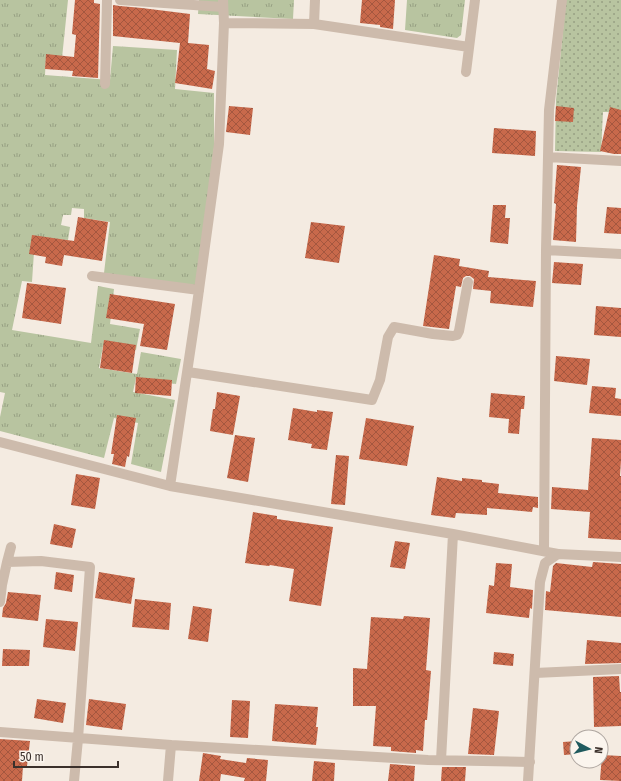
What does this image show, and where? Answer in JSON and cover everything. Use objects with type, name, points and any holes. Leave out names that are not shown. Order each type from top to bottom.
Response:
[{"type":"street","points":[[105,84],[107,0]]},
{"type":"street","points":[[120,0],[223,4],[224,23],[219,144],[188,372],[170,486]]},
{"type":"street","points":[[314,24],[315,0]]},
{"type":"street","points":[[466,72],[475,0]]},
{"type":"street","points":[[544,551],[546,250],[549,110],[562,0]]},
{"type":"street","points":[[224,23],[314,24],[469,47]]},
{"type":"street","points":[[548,157],[621,161]]},
{"type":"street","points":[[546,250],[621,254]]},
{"type":"street","points":[[92,276],[199,290],[199,292]]},
{"type":"street","points":[[188,372],[372,400],[380,380],[388,337],[394,326],[432,334],[457,335],[468,282]]},
{"type":"street","points":[[0,442],[170,486],[453,534],[558,554],[621,557]]},
{"type":"street","points":[[441,760],[453,534]]},
{"type":"street","points":[[0,602],[2,585],[11,548]]},
{"type":"street","points":[[528,781],[540,582],[545,563],[558,554]]},
{"type":"street","points":[[7,562],[41,561],[90,567],[74,781]]},
{"type":"street","points":[[535,673],[621,669]]},
{"type":"street","points":[[0,732],[171,745],[441,760],[530,762]]},
{"type":"street","points":[[168,781],[171,745]]},
{"type":"green space","points":[[0,0],[68,0],[62,58],[46,56],[45,75],[110,80],[113,46],[177,50],[175,89],[214,93],[214,148],[196,287],[104,273],[110,222],[84,218],[84,209],[72,208],[71,215],[63,215],[61,225],[70,227],[68,240],[35,237],[32,282],[22,281],[12,330],[91,343],[98,286],[114,289],[110,324],[140,329],[136,350],[103,346],[99,368],[137,374],[141,352],[181,359],[176,384],[136,378],[133,392],[175,400],[161,472],[131,464],[138,423],[114,418],[104,458],[0,431],[0,417],[5,393],[0,392]]},
{"type":"green space","points":[[199,0],[294,0],[293,19],[198,14]]},
{"type":"green space","points":[[407,0],[465,0],[461,35],[457,38],[405,30]]},
{"type":"green space","points":[[566,0],[621,0],[621,112],[603,112],[601,152],[555,151],[556,100]]},
{"type":"building","points":[[75,0],[94,0],[94,3],[100,4],[98,78],[72,76],[73,71],[45,69],[46,54],[74,57],[76,35],[72,34]]},
{"type":"building","points":[[362,0],[395,0],[393,29],[380,27],[380,25],[360,23]]},
{"type":"building","points":[[113,5],[190,14],[188,43],[209,45],[207,69],[215,71],[212,89],[175,83],[180,43],[113,36]]},
{"type":"building","points":[[229,106],[253,108],[250,135],[226,132]]},
{"type":"building","points":[[556,106],[574,108],[573,122],[555,121]]},
{"type":"building","points":[[610,107],[621,110],[621,154],[600,151]]},
{"type":"building","points":[[494,128],[536,131],[535,156],[492,153]]},
{"type":"building","points":[[557,165],[581,167],[577,206],[576,242],[553,240]]},
{"type":"building","points":[[493,205],[506,205],[505,218],[510,218],[508,244],[490,242]]},
{"type":"building","points":[[607,207],[621,208],[621,234],[604,233]]},
{"type":"building","points":[[78,217],[108,222],[102,261],[64,255],[62,266],[45,263],[46,257],[29,254],[32,235],[74,241]]},
{"type":"building","points":[[311,222],[345,226],[339,263],[305,258]]},
{"type":"building","points":[[434,255],[460,259],[459,266],[489,271],[488,277],[536,281],[533,307],[490,303],[491,291],[473,289],[474,279],[470,276],[466,276],[463,278],[461,287],[456,286],[449,329],[423,326]]},
{"type":"building","points":[[554,262],[583,264],[581,285],[552,283]]},
{"type":"building","points":[[27,283],[66,288],[61,324],[22,318]]},
{"type":"building","points":[[110,294],[175,304],[167,350],[140,346],[144,324],[106,318]]},
{"type":"building","points":[[596,306],[621,308],[621,337],[594,335]]},
{"type":"building","points":[[104,340],[136,345],[132,373],[100,368]]},
{"type":"building","points":[[556,356],[590,359],[587,385],[554,381]]},
{"type":"building","points":[[136,377],[172,380],[171,396],[135,393]]},
{"type":"building","points":[[592,386],[616,388],[615,398],[621,399],[621,416],[589,413]]},
{"type":"building","points":[[217,392],[240,396],[233,435],[210,431]]},
{"type":"building","points":[[491,393],[525,396],[524,409],[521,409],[519,434],[508,433],[509,419],[489,417]]},
{"type":"building","points":[[293,408],[317,412],[317,410],[333,412],[327,450],[311,448],[312,444],[288,440]]},
{"type":"building","points":[[117,415],[136,418],[129,457],[127,456],[125,467],[112,464],[114,454],[111,454]]},
{"type":"building","points":[[366,418],[414,426],[407,466],[359,459]]},
{"type":"building","points":[[235,435],[255,438],[248,482],[227,478]]},
{"type":"building","points":[[592,438],[621,440],[621,540],[588,538],[590,512],[551,509],[552,487],[588,490]]},
{"type":"building","points":[[336,455],[349,456],[345,505],[331,504]]},
{"type":"building","points":[[76,474],[100,478],[95,509],[71,505]]},
{"type":"building","points":[[437,477],[462,481],[462,478],[482,480],[482,482],[499,484],[498,493],[538,497],[538,508],[533,507],[532,512],[487,508],[487,515],[456,513],[455,518],[431,515]]},
{"type":"building","points":[[253,512],[277,516],[277,519],[333,527],[321,606],[289,601],[294,569],[245,563]]},
{"type":"building","points":[[54,524],[76,529],[72,548],[50,544]]},
{"type":"building","points":[[395,541],[410,543],[405,569],[390,567]]},
{"type":"building","points":[[593,562],[621,564],[621,617],[545,610],[546,591],[550,592],[553,566],[556,563],[592,567]]},
{"type":"building","points":[[496,563],[512,564],[510,587],[533,590],[532,609],[530,608],[529,618],[486,613],[489,585],[494,586]]},
{"type":"building","points":[[56,572],[74,575],[72,592],[54,589]]},
{"type":"building","points":[[99,572],[135,578],[131,604],[95,598]]},
{"type":"building","points":[[8,592],[41,595],[38,621],[2,617]]},
{"type":"building","points":[[135,599],[171,603],[169,630],[132,627]]},
{"type":"building","points":[[193,606],[212,609],[208,642],[188,639]]},
{"type":"building","points":[[404,616],[430,618],[426,670],[431,671],[427,720],[425,720],[423,751],[416,750],[416,753],[391,751],[391,747],[373,746],[376,706],[353,706],[353,668],[367,669],[371,617],[403,619]]},
{"type":"building","points":[[46,619],[78,622],[75,651],[43,647]]},
{"type":"building","points":[[587,640],[621,643],[621,663],[585,664]]},
{"type":"building","points":[[3,649],[30,650],[29,666],[2,666]]},
{"type":"building","points":[[494,652],[514,654],[513,666],[493,664]]},
{"type":"building","points":[[619,676],[621,692],[621,726],[594,727],[593,677]]},
{"type":"building","points":[[37,699],[66,703],[63,723],[34,718]]},
{"type":"building","points":[[89,699],[126,704],[122,730],[86,725]]},
{"type":"building","points":[[232,700],[250,701],[248,738],[230,737]]},
{"type":"building","points":[[275,704],[318,707],[316,745],[272,741]]},
{"type":"building","points":[[473,708],[499,711],[494,755],[468,754]]},
{"type":"building","points":[[0,739],[30,741],[27,766],[23,766],[22,781],[0,781]]},
{"type":"building","points":[[563,742],[569,742],[569,755],[564,755]]},
{"type":"building","points":[[203,753],[221,756],[220,759],[246,763],[247,758],[268,760],[266,781],[244,781],[245,778],[221,774],[220,781],[199,781]]},
{"type":"building","points":[[609,755],[621,756],[621,781],[600,780],[601,769],[609,769]]},
{"type":"building","points":[[314,761],[335,763],[334,781],[312,781]]},
{"type":"building","points":[[390,764],[415,766],[414,781],[388,781]]},
{"type":"building","points":[[442,767],[466,767],[465,781],[441,781]]}]
